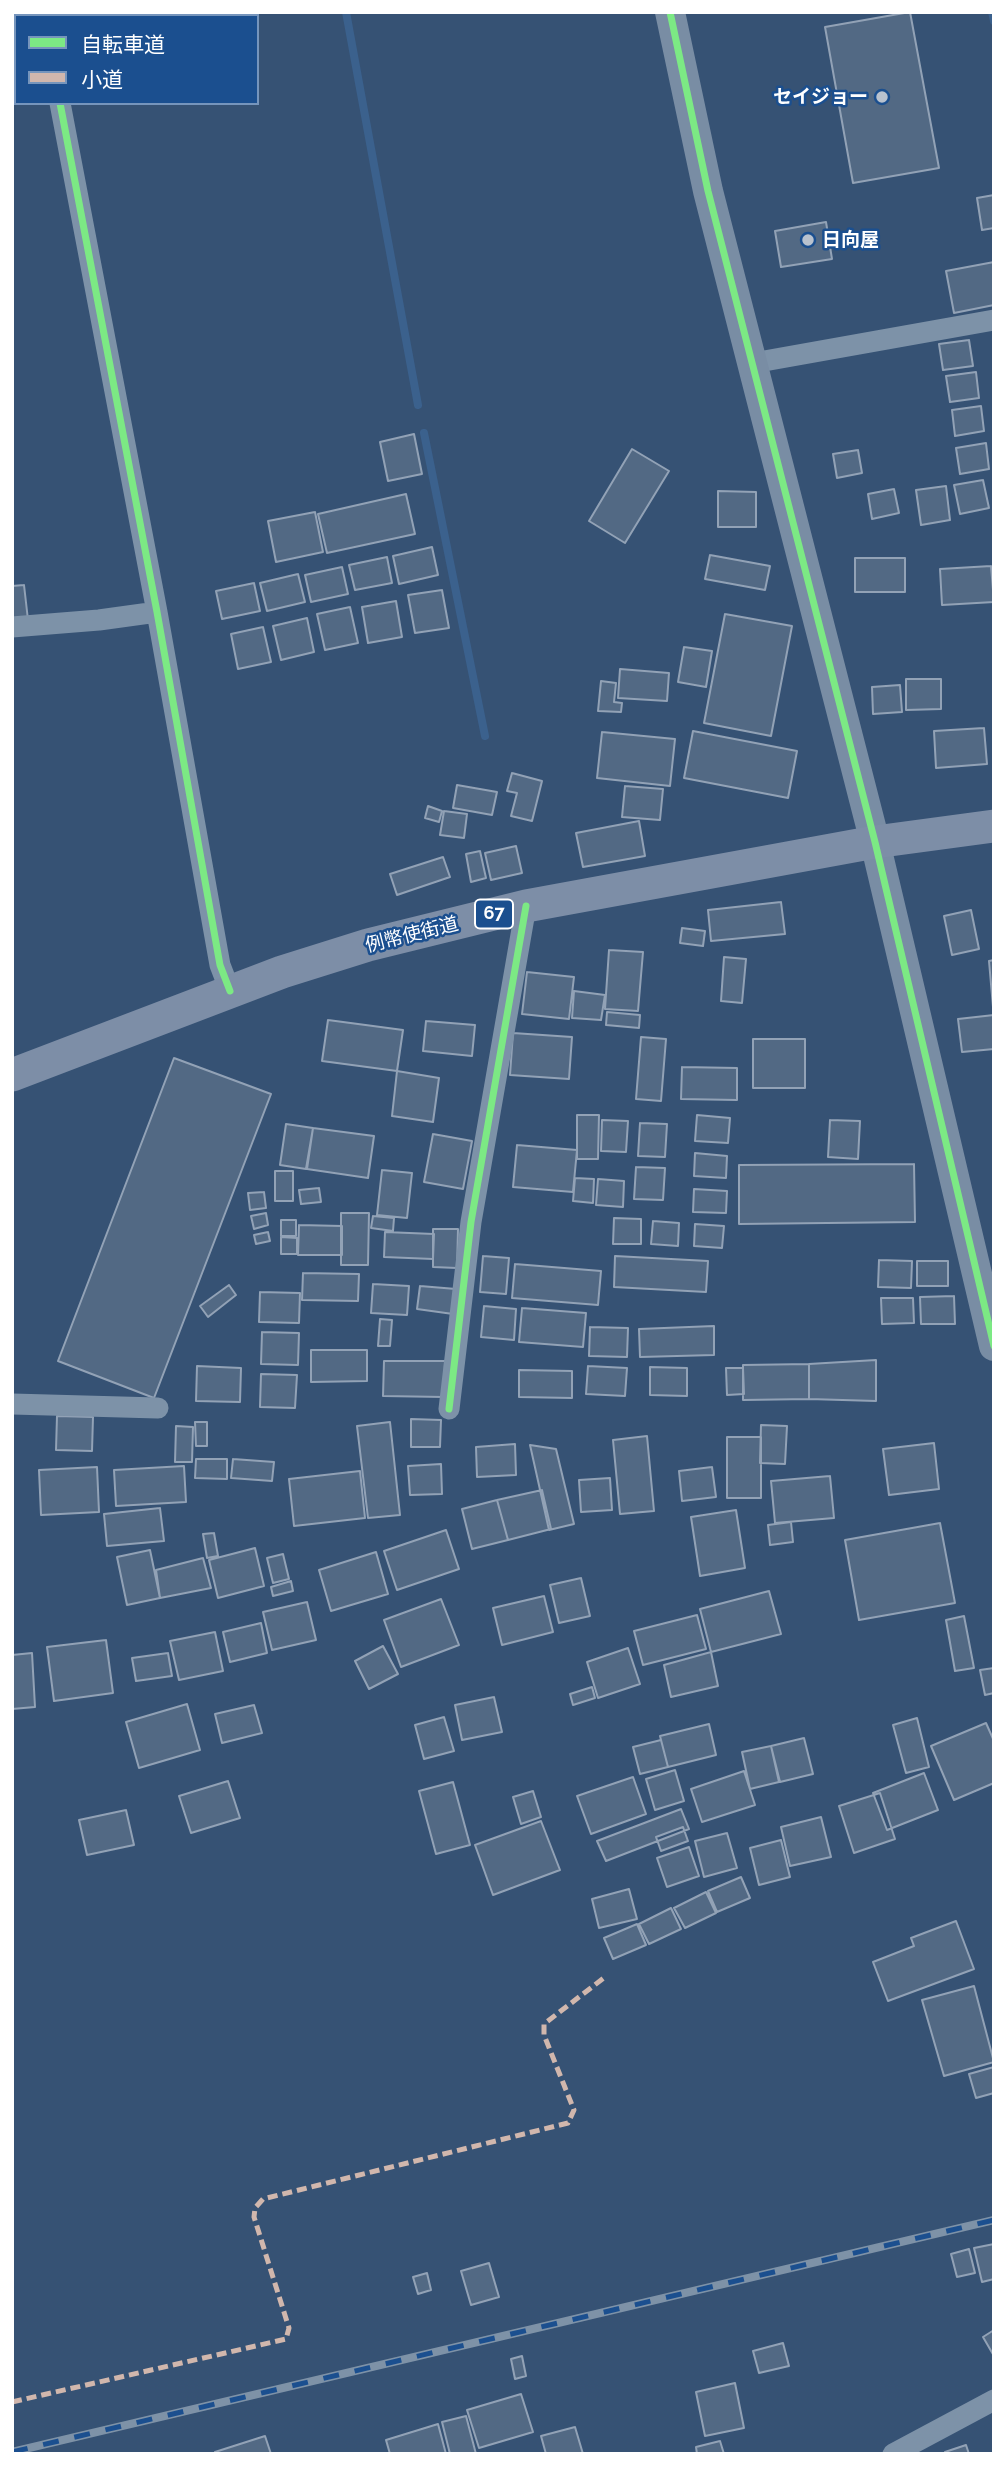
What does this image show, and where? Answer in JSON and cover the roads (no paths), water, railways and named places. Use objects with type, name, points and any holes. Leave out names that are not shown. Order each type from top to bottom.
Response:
[{"type":"main road","name":"例幣使街道","points":[[12,1074],[320,959],[526,906],[875,842],[994,826]]},
{"type":"street","points":[[670,12],[708,191],[875,842],[994,1346]]},
{"type":"street","points":[[60,105],[157,612],[220,965],[230,991]]},
{"type":"street","points":[[752,363],[994,320]]},
{"type":"street","points":[[12,627],[157,612]]},
{"type":"street","points":[[449,1409],[471,1222],[526,906]]},
{"type":"street","points":[[12,1404],[158,1408]]},
{"type":"street","points":[[893,2454],[994,2400]]},
{"type":"waterway","points":[[346,12],[418,405]]},
{"type":"waterway","points":[[992,12],[994,21]]},
{"type":"waterway","points":[[424,433],[485,736]]},
{"type":"railway","points":[[12,2452],[994,2220]]},
{"type":"place","name":"セイジョー","points":[[882,97]]},
{"type":"place","name":"日向屋","points":[[808,240]]}]
